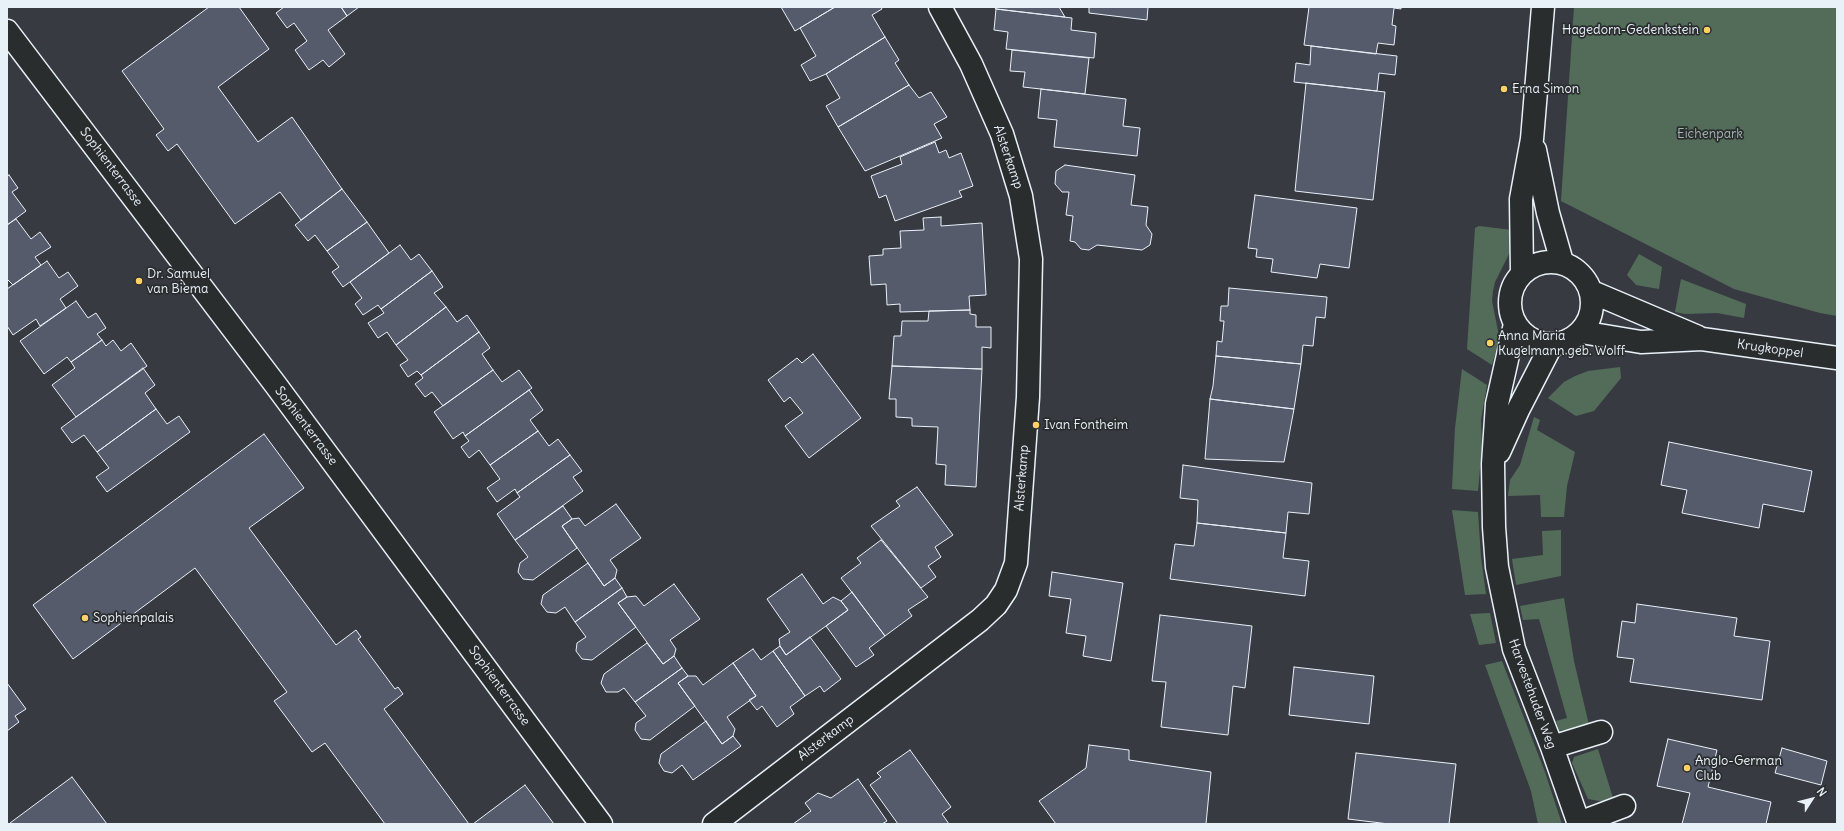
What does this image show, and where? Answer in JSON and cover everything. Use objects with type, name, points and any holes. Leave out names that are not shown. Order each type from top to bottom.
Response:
[{"type":"street","name":"Alsterkamp","points":[[714,824],[980,620],[996,605],[1006,590],[1016,563],[1028,398],[1031,258],[1021,196],[1002,134],[971,64],[940,7]]},
{"type":"street","points":[[1522,273],[1520,239],[1521,199],[1532,139],[1544,7]]},
{"type":"street","name":"Sophienterrasse","points":[[7,31],[275,384],[601,824]]},
{"type":"street","points":[[1515,324],[1531,339],[1541,343],[1552,344],[1567,341],[1581,332],[1592,314],[1592,292],[1581,274],[1562,262],[1548,213],[1532,139]]},
{"type":"street","name":"Harvestehuder Weg","points":[[1562,262],[1552,261],[1540,263],[1530,267],[1522,273],[1515,282],[1511,292],[1510,303],[1515,324],[1496,404],[1493,464],[1494,527],[1497,567],[1514,649],[1552,747],[1579,824]]},
{"type":"street","name":"Krugkoppel","points":[[1592,292],[1702,339]]},
{"type":"street","name":"Krugkoppel","points":[[1581,332],[1641,342],[1702,339],[1837,358]]},
{"type":"street","name":"Harvestehuder Weg","points":[[1493,464],[1518,410],[1552,344]]},
{"type":"street","points":[[1552,747],[1601,732]]},
{"type":"street","points":[[1579,824],[1624,806]]},
{"type":"green space","name":"Eichenpark","points":[[1574,7],[1837,7],[1837,316],[1820,313],[1734,289],[1561,201]]},
{"type":"green space","points":[[1479,226],[1512,230],[1512,248],[1495,282],[1493,291],[1492,301],[1498,331],[1498,343],[1492,365],[1467,349],[1475,228]]},
{"type":"green space","points":[[1639,254],[1662,267],[1659,289],[1636,285],[1627,275]]},
{"type":"green space","points":[[1681,279],[1746,304],[1744,318],[1717,313],[1685,314],[1675,312]]},
{"type":"green space","points":[[1620,367],[1621,378],[1594,411],[1576,416],[1548,398],[1564,382],[1575,376],[1588,371]]},
{"type":"green space","points":[[1462,369],[1487,385],[1481,420],[1482,447],[1478,491],[1452,489],[1455,428]]},
{"type":"green space","points":[[1534,417],[1540,420],[1537,430],[1575,452],[1567,486],[1564,517],[1541,517],[1540,495],[1508,496],[1510,480],[1520,465]]},
{"type":"green space","points":[[1452,510],[1478,512],[1481,557],[1486,594],[1465,595]]},
{"type":"green space","points":[[1561,530],[1561,576],[1516,585],[1512,559],[1543,555],[1542,531]]},
{"type":"green space","points":[[1564,598],[1574,661],[1589,725],[1559,731],[1556,721],[1567,718],[1539,619],[1523,620],[1520,606]]},
{"type":"green space","points":[[1490,613],[1496,643],[1479,645],[1470,614]]},
{"type":"green space","points":[[1502,661],[1545,772],[1562,824],[1538,824],[1531,791],[1485,665]]},
{"type":"green space","points":[[1598,749],[1613,798],[1605,802],[1588,799],[1572,763],[1574,757]]},
{"type":"building","points":[[209,7],[239,7],[269,49],[218,87],[258,142],[292,117],[342,189],[301,220],[280,192],[235,224],[177,144],[168,151],[156,135],[164,129],[122,71]]},
{"type":"building","points":[[284,7],[341,7],[347,16],[328,30],[345,54],[329,67],[323,60],[309,70],[295,50],[307,41],[294,23],[287,28],[276,13]]},
{"type":"building","points":[[341,7],[359,7],[347,16]]},
{"type":"building","points":[[781,7],[835,7],[795,31]]},
{"type":"building","points":[[835,7],[881,7],[882,9],[872,15],[885,37],[826,74],[810,81],[801,65],[816,56],[800,28]]},
{"type":"building","points":[[994,7],[1059,7],[1065,17],[996,9]]},
{"type":"building","points":[[1089,7],[1148,7],[1147,20],[1089,13]]},
{"type":"building","points":[[1309,7],[1401,7],[1401,9],[1394,8],[1392,25],[1396,26],[1394,45],[1378,43],[1376,54],[1304,45]]},
{"type":"building","points":[[996,9],[1072,18],[1071,30],[1096,33],[1094,58],[1006,49],[1008,32],[994,30]]},
{"type":"building","points":[[885,37],[899,60],[895,63],[909,85],[838,127],[826,106],[840,98],[826,74]]},
{"type":"building","points":[[1311,46],[1397,56],[1395,75],[1379,73],[1377,91],[1294,82],[1296,63],[1310,65]]},
{"type":"building","points":[[1012,50],[1089,58],[1085,94],[1023,87],[1025,72],[1010,71]]},
{"type":"building","points":[[1306,83],[1385,92],[1373,200],[1295,191]]},
{"type":"building","points":[[909,85],[919,98],[931,92],[947,117],[934,124],[942,138],[865,171],[838,127]]},
{"type":"building","points":[[1041,89],[1126,99],[1123,126],[1140,128],[1137,156],[1054,147],[1057,120],[1038,118]]},
{"type":"building","points":[[935,142],[939,153],[946,150],[949,158],[961,153],[973,186],[959,191],[962,197],[895,221],[886,195],[879,198],[871,176],[902,164],[900,157]]},
{"type":"building","points":[[1065,165],[1135,175],[1131,205],[1148,207],[1146,225],[1152,234],[1150,245],[1142,250],[1097,245],[1089,250],[1081,249],[1075,242],[1070,241],[1073,216],[1066,215],[1069,192],[1062,192],[1055,184],[1056,171]]},
{"type":"building","points":[[9,175],[18,188],[12,192],[26,211],[7,225],[7,176]]},
{"type":"building","points":[[342,189],[367,222],[327,251],[315,235],[308,241],[295,225]]},
{"type":"building","points":[[1255,195],[1357,208],[1349,268],[1320,264],[1317,278],[1271,272],[1273,259],[1256,257],[1257,249],[1248,248]]},
{"type":"building","points":[[941,217],[941,226],[982,223],[986,295],[969,296],[970,310],[900,312],[900,304],[887,305],[886,284],[871,285],[869,256],[883,255],[883,249],[901,248],[900,231],[924,230],[923,218]]},
{"type":"building","points":[[16,219],[31,239],[40,232],[51,247],[35,257],[41,265],[13,285],[7,279],[7,225]]},
{"type":"building","points":[[367,222],[389,253],[343,287],[332,272],[339,267],[327,251]]},
{"type":"building","points":[[400,245],[411,260],[419,254],[432,271],[381,309],[378,305],[363,315],[355,304],[362,298],[350,282]]},
{"type":"building","points":[[47,261],[59,278],[68,272],[78,286],[60,299],[66,308],[40,326],[36,319],[13,335],[7,326],[7,289]]},
{"type":"building","points":[[432,271],[443,287],[434,293],[446,307],[396,345],[387,332],[378,338],[368,323],[384,313],[381,309]]},
{"type":"building","points":[[1229,288],[1327,297],[1325,318],[1316,317],[1313,346],[1303,345],[1301,364],[1216,356],[1217,341],[1222,342],[1224,321],[1220,321],[1221,306],[1228,306]]},
{"type":"building","points":[[76,301],[88,318],[96,313],[106,328],[97,334],[102,340],[71,362],[67,357],[44,374],[20,341]]},
{"type":"building","points":[[446,307],[457,322],[467,315],[479,332],[421,375],[417,371],[408,377],[400,365],[408,360],[396,345]]},
{"type":"building","points":[[970,310],[970,314],[976,315],[976,327],[991,327],[991,348],[982,347],[982,369],[892,366],[894,336],[901,336],[902,321],[928,321],[929,311]]},
{"type":"building","points":[[479,332],[490,348],[482,354],[493,370],[443,406],[432,392],[425,397],[415,384],[423,378],[421,375]]},
{"type":"building","points":[[102,340],[106,346],[113,340],[121,351],[131,343],[147,366],[76,417],[52,385],[75,368],[71,362]]},
{"type":"building","points":[[813,354],[861,418],[809,458],[785,426],[803,413],[790,397],[784,402],[768,380],[797,358],[802,363]]},
{"type":"building","points":[[1216,356],[1301,364],[1294,409],[1210,399]]},
{"type":"building","points":[[892,366],[982,369],[976,487],[945,485],[946,465],[936,464],[938,427],[912,426],[912,418],[896,417],[896,399],[889,399]]},
{"type":"building","points":[[143,368],[155,385],[145,393],[156,409],[97,452],[84,435],[72,443],[61,428]]},
{"type":"building","points":[[493,370],[502,382],[519,370],[532,388],[465,436],[463,432],[453,439],[434,412]]},
{"type":"building","points":[[529,390],[543,410],[530,420],[538,431],[490,465],[479,450],[469,458],[461,447],[469,441],[465,436]]},
{"type":"building","points":[[1210,399],[1294,409],[1284,462],[1205,459]]},
{"type":"building","points":[[156,409],[167,424],[179,416],[190,432],[107,492],[96,477],[109,468],[97,452]]},
{"type":"building","points":[[538,431],[549,446],[558,439],[570,455],[517,493],[515,489],[497,502],[487,488],[500,479],[490,465]]},
{"type":"building","name":"Sophienpalais","points":[[264,434],[304,488],[249,528],[336,645],[356,630],[361,637],[358,639],[395,689],[398,687],[403,694],[384,709],[469,824],[385,824],[325,743],[312,752],[274,701],[287,692],[195,568],[73,659],[33,605]]},
{"type":"building","points":[[1669,442],[1812,471],[1804,512],[1763,504],[1759,528],[1682,513],[1687,490],[1661,485]]},
{"type":"building","points":[[570,455],[582,471],[573,477],[583,491],[515,540],[497,514],[520,497],[517,493]]},
{"type":"building","points":[[1183,465],[1312,483],[1309,514],[1288,512],[1286,533],[1197,523],[1198,500],[1180,498]]},
{"type":"building","points":[[917,487],[953,535],[935,547],[941,557],[928,566],[936,577],[921,588],[871,526],[900,506],[896,501]]},
{"type":"building","points":[[616,504],[641,538],[610,560],[617,570],[615,578],[604,586],[562,526],[572,519],[579,518],[585,526]]},
{"type":"building","points":[[563,506],[572,519],[562,526],[577,548],[533,580],[523,579],[518,572],[520,563],[528,557],[515,540]]},
{"type":"building","points":[[1197,523],[1286,533],[1283,558],[1309,561],[1305,596],[1170,579],[1175,544],[1194,546]]},
{"type":"building","points":[[881,540],[928,597],[908,610],[912,616],[885,636],[841,578],[861,563],[857,558]]},
{"type":"building","points":[[588,563],[604,586],[615,578],[622,588],[575,622],[565,607],[556,613],[547,612],[541,604],[543,595]]},
{"type":"building","points":[[1052,572],[1123,583],[1111,661],[1083,656],[1086,636],[1066,633],[1071,599],[1049,596]]},
{"type":"building","points":[[802,574],[823,604],[833,597],[841,601],[848,610],[786,655],[780,646],[779,639],[790,632],[767,599]]},
{"type":"building","points":[[674,584],[700,619],[670,640],[676,649],[674,656],[663,664],[618,603],[627,597],[636,596],[644,606]]},
{"type":"building","points":[[622,588],[627,597],[618,603],[636,627],[592,660],[582,659],[576,651],[577,643],[586,637],[575,622]]},
{"type":"building","points":[[852,592],[885,636],[869,648],[874,655],[856,667],[826,626],[848,610],[841,601]]},
{"type":"building","points":[[1637,604],[1737,618],[1734,636],[1770,641],[1762,700],[1630,682],[1634,659],[1617,657],[1622,621],[1635,623]]},
{"type":"building","points":[[1160,615],[1252,626],[1245,688],[1233,686],[1228,735],[1161,727],[1166,682],[1152,681]]},
{"type":"building","points":[[810,637],[841,679],[824,692],[820,686],[805,696],[773,651],[780,646],[786,655]]},
{"type":"building","points":[[647,643],[663,664],[674,656],[682,668],[635,702],[624,688],[618,692],[606,692],[601,683],[604,674]]},
{"type":"building","points":[[753,649],[761,660],[773,651],[805,696],[790,707],[794,714],[777,727],[762,706],[757,710],[749,700],[756,696],[733,663]]},
{"type":"building","points":[[733,663],[756,696],[727,717],[735,729],[733,736],[722,744],[678,683],[688,676],[696,676],[703,685]]},
{"type":"building","points":[[1294,667],[1374,676],[1369,724],[1289,715]]},
{"type":"building","points":[[682,668],[688,676],[678,683],[695,706],[650,740],[641,739],[635,730],[636,723],[646,716],[635,702]]},
{"type":"building","points":[[7,683],[26,709],[15,716],[19,722],[7,731]]},
{"type":"building","points":[[706,721],[722,744],[733,736],[741,746],[693,780],[682,765],[672,773],[664,771],[659,763],[661,754]]},
{"type":"building","name":"Anglo-German Club","points":[[1668,739],[1717,750],[1708,787],[1771,802],[1766,824],[1682,824],[1690,793],[1657,786]]},
{"type":"building","points":[[1089,745],[1129,750],[1129,760],[1211,772],[1206,824],[1056,824],[1039,801],[1086,768]]},
{"type":"building","points":[[1782,748],[1827,761],[1821,785],[1775,773]]},
{"type":"building","points":[[910,750],[951,807],[942,814],[949,824],[898,824],[870,785],[881,777],[877,773]]},
{"type":"building","points":[[1356,753],[1456,764],[1449,824],[1389,824],[1348,819]]},
{"type":"building","points":[[72,777],[107,824],[10,823]]},
{"type":"building","points":[[858,779],[887,821],[882,824],[793,824],[811,811],[805,803],[818,793],[831,798]]},
{"type":"building","points":[[525,785],[554,824],[473,824]]},
{"type":"place","name":"Hagedorn-Gedenkstein","points":[[1707,30]]},
{"type":"place","name":"Erna Simon","points":[[1504,89]]},
{"type":"place","name":"Dr. Samuel van Biema","points":[[139,281]]},
{"type":"place","name":"Anna Maria Kugelmann geb. Wolff","points":[[1490,343]]},
{"type":"place","name":"Ivan Fontheim","points":[[1036,425]]},
{"type":"place","name":"Sophienpalais","points":[[85,618]]},
{"type":"place","name":"Anglo-German Club","points":[[1687,768]]}]
